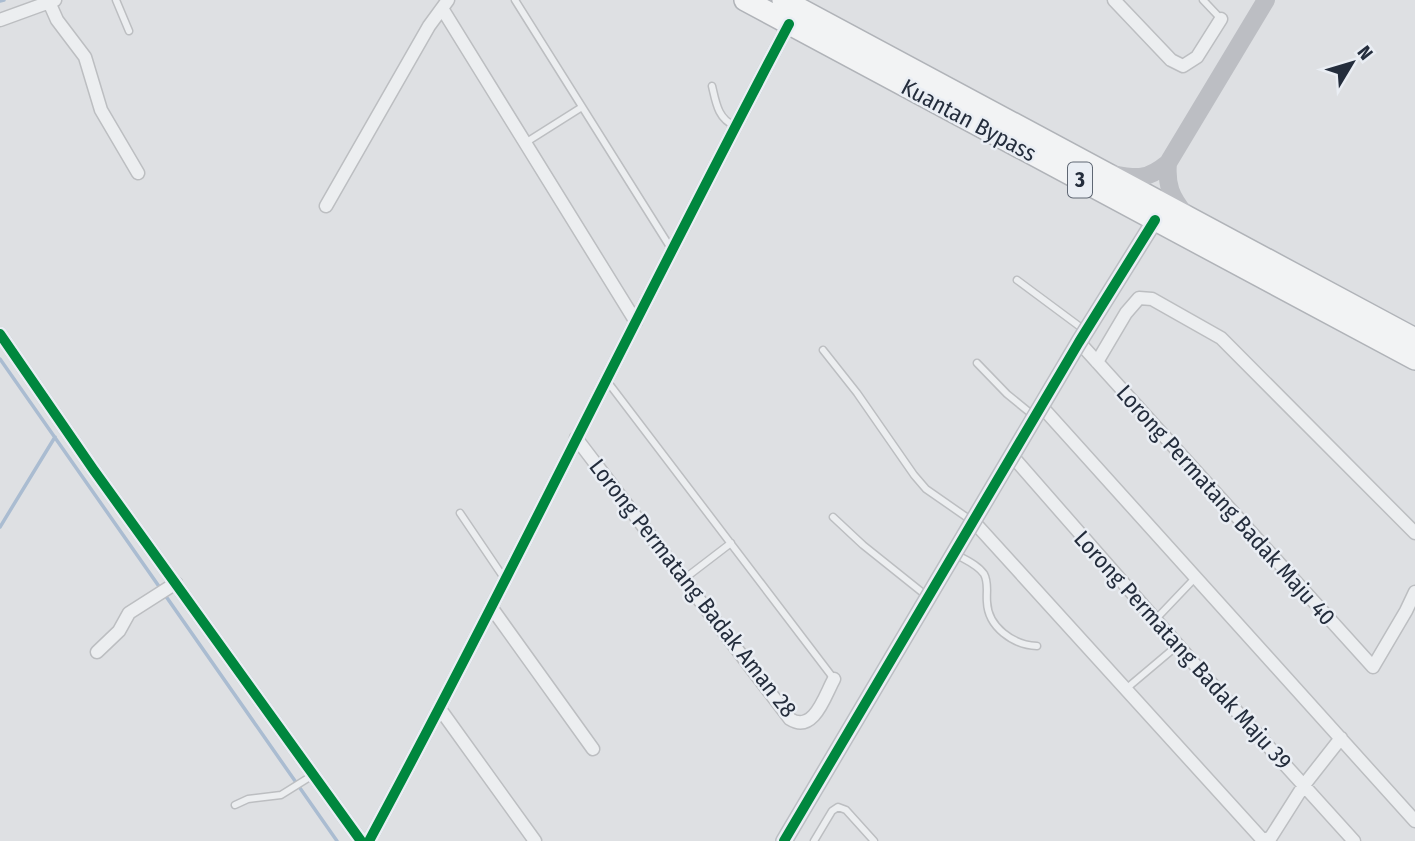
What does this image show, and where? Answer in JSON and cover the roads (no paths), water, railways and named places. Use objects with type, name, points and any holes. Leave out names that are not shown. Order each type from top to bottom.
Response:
[{"type":"highway","name":"Kuantan Bypass","points":[[745,0],[1415,359]]},
{"type":"highway","name":"Kuantan Bypass","points":[[783,0],[1415,339]]},
{"type":"street","points":[[812,0],[826,23]]},
{"type":"street","points":[[1114,0],[1171,60],[1183,66],[1197,57],[1221,19]]},
{"type":"street","points":[[1106,173],[1140,178],[1150,176],[1168,163],[1266,0]]},
{"type":"street","points":[[0,20],[52,1],[57,20],[85,57],[101,110],[138,173]]},
{"type":"street","points":[[326,206],[429,26],[446,5],[526,143],[636,322]]},
{"type":"street","points":[[369,841],[440,709],[789,24]]},
{"type":"street","points":[[1168,163],[1167,186],[1187,216]]},
{"type":"street","points":[[789,838],[858,712],[1013,457],[1033,412],[1155,220]]},
{"type":"street","points":[[1097,362],[1126,313],[1139,299],[1152,299],[1221,338],[1415,533]]},
{"type":"street","points":[[0,334],[176,583],[308,778],[361,841]]},
{"type":"street","name":"Lorong Permatang Badak Maju 40","points":[[1082,337],[1097,362],[1373,667],[1415,592]]},
{"type":"street","points":[[1033,412],[1195,578],[1415,821]]},
{"type":"street","name":"Lorong Permatang Badak Aman 28","points":[[576,438],[790,719],[802,724],[814,717],[834,679]]},
{"type":"street","name":"Lorong Permatang Badak Maju 39","points":[[1013,457],[1354,841]]},
{"type":"street","points":[[974,522],[1261,838],[1266,840],[1271,837],[1304,785],[1340,738]]},
{"type":"street","points":[[97,652],[118,631],[130,613],[176,583]]},
{"type":"street","points":[[491,607],[593,749]]},
{"type":"street","points":[[440,709],[535,841]]},
{"type":"lane","points":[[116,0],[129,32]]},
{"type":"lane","points":[[515,0],[672,250]]},
{"type":"lane","points":[[1203,0],[1221,19]]},
{"type":"lane","points":[[712,86],[719,113],[727,122],[736,125]]},
{"type":"lane","points":[[526,143],[582,107]]},
{"type":"lane","points":[[1017,279],[1082,337]]},
{"type":"lane","points":[[822,350],[857,393],[920,482],[974,522]]},
{"type":"lane","points":[[978,363],[1033,412]]},
{"type":"lane","points":[[607,381],[834,679]]},
{"type":"lane","points":[[460,513],[505,580]]},
{"type":"lane","points":[[833,517],[928,598]]},
{"type":"lane","points":[[684,579],[731,543]]},
{"type":"lane","points":[[955,554],[978,568],[985,577],[988,610],[990,618],[997,626],[1019,643],[1037,646]]},
{"type":"lane","points":[[1156,620],[1195,578]]},
{"type":"lane","points":[[1127,688],[1178,645]]},
{"type":"lane","points":[[235,805],[248,799],[281,794],[308,778]]},
{"type":"lane","points":[[814,841],[832,811],[838,807],[846,810],[874,841]]},
{"type":"waterway","points":[[0,1],[4,0]]},
{"type":"waterway","points":[[0,359],[337,841]]},
{"type":"waterway","points":[[0,527],[55,437]]}]
